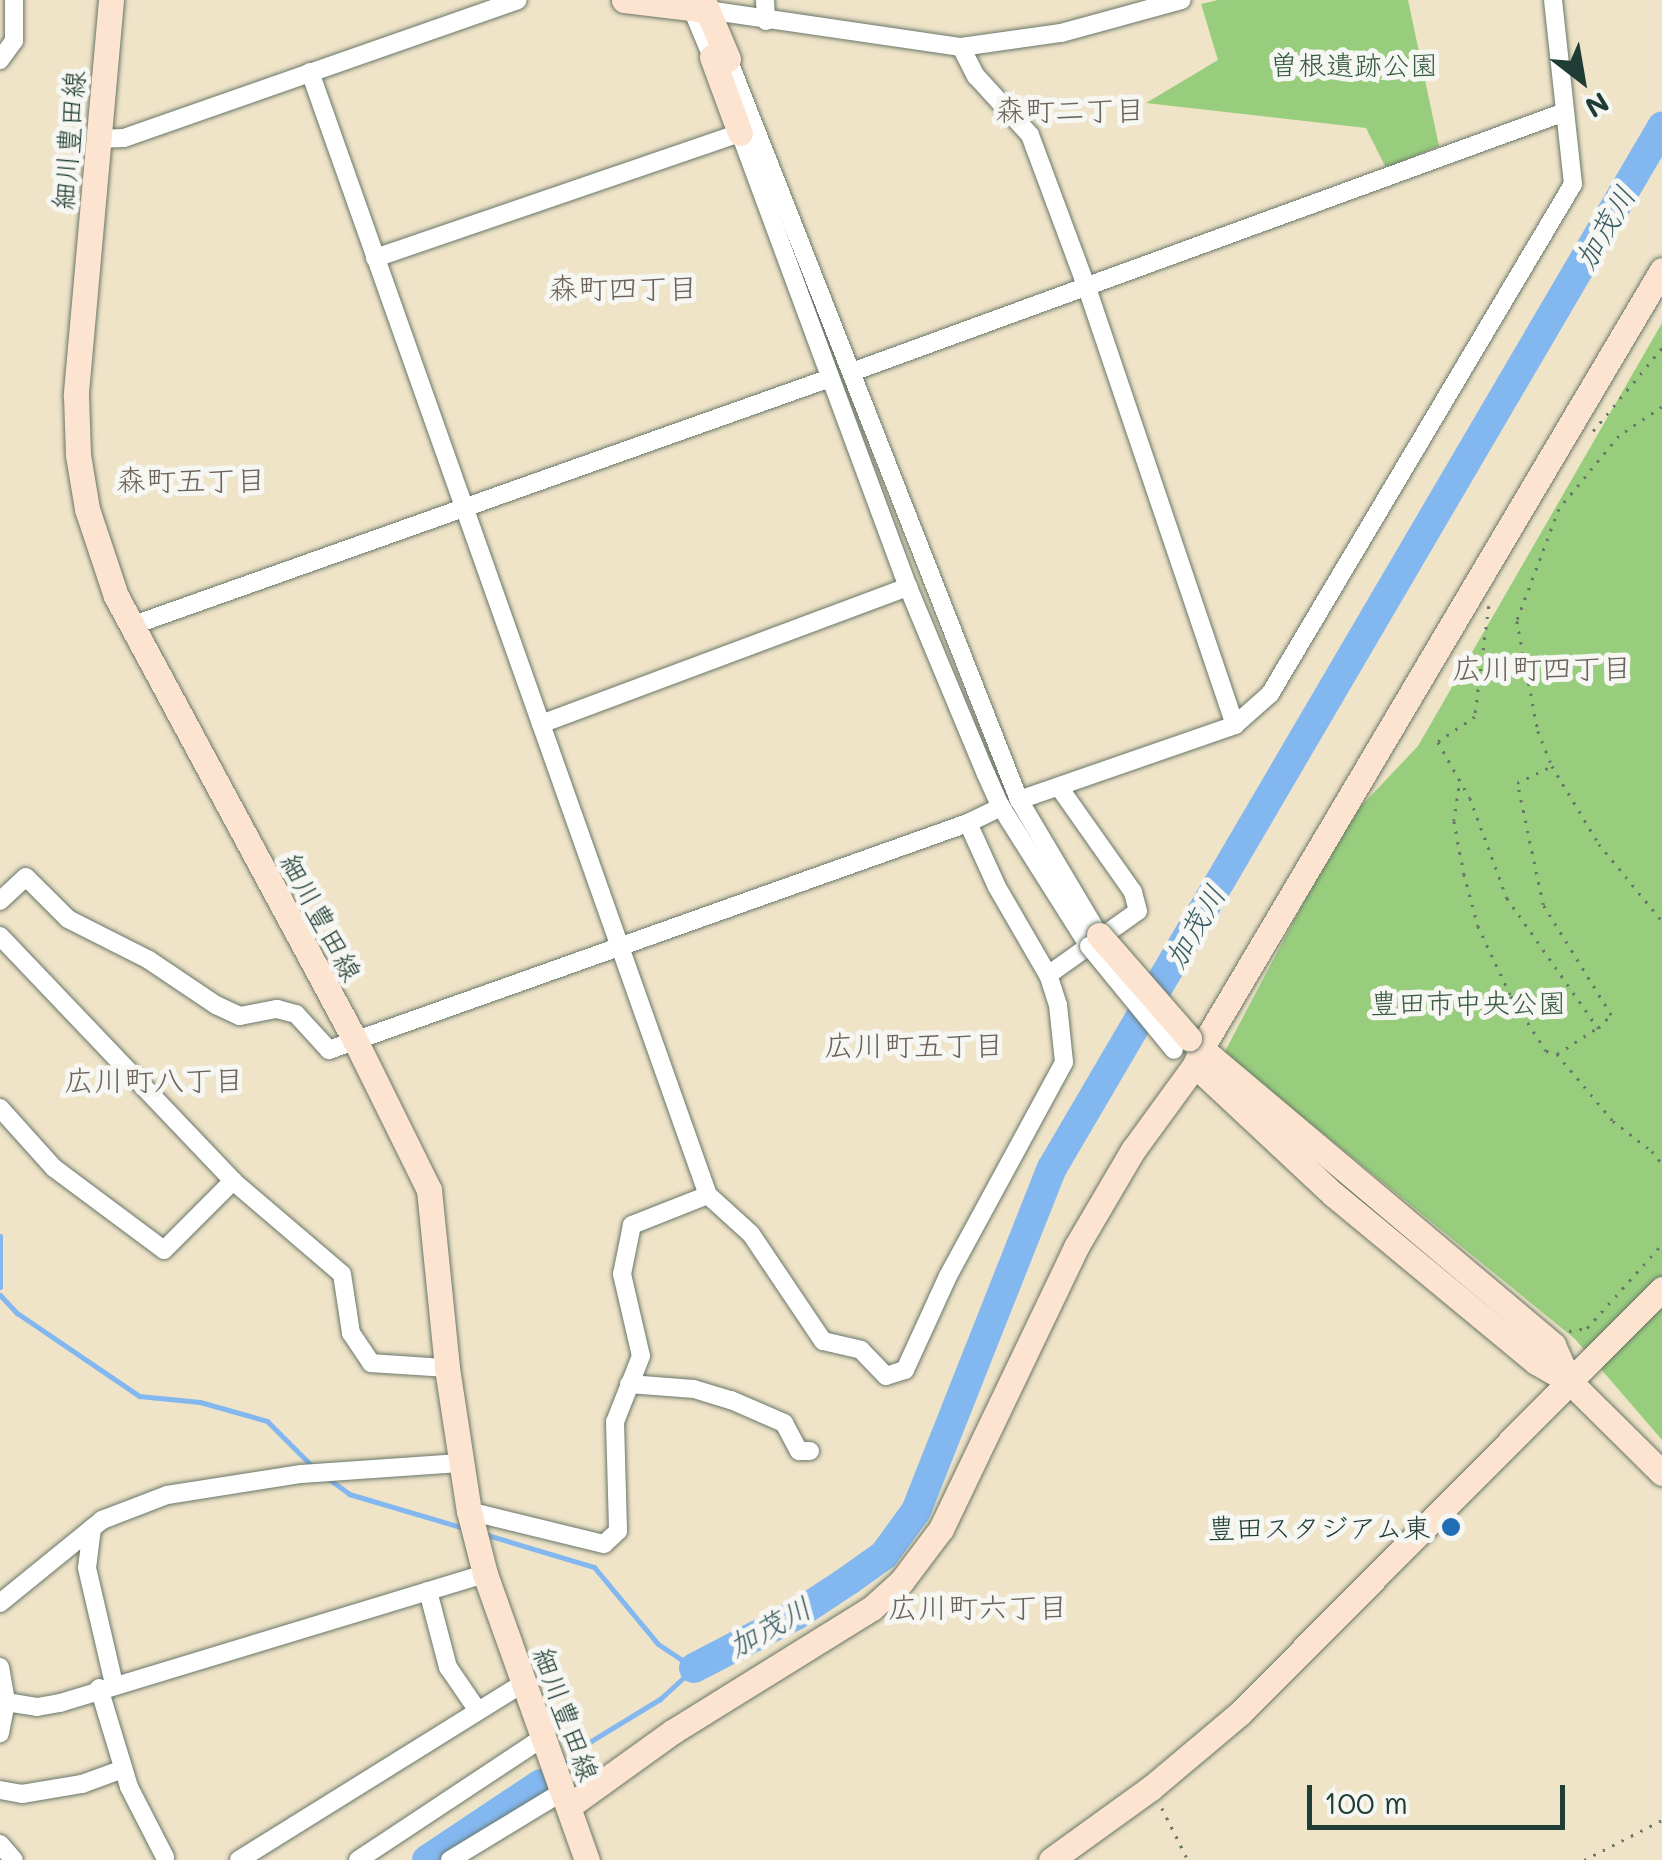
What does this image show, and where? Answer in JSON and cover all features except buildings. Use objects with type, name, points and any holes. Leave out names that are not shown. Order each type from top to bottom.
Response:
[{"type":"street","points":[[0,60],[14,41],[14,0]]},
{"type":"street","name":"細川豊田線","points":[[111,0],[76,431],[87,509],[104,568],[131,626],[355,1040],[429,1190],[447,1368],[469,1511],[485,1574],[522,1684],[587,1860]]},
{"type":"street","points":[[97,139],[124,138],[517,0]]},
{"type":"street","points":[[624,0],[698,5],[766,21],[961,47],[1061,33],[1182,0]]},
{"type":"street","points":[[765,0],[766,21]]},
{"type":"street","points":[[0,901],[26,877],[68,919],[149,960],[216,1005],[240,1016],[278,1009],[296,1014],[328,1050],[1236,725],[1270,694],[1573,184],[1562,113],[1553,0]]},
{"type":"street","points":[[698,5],[852,372],[1010,803]]},
{"type":"street","points":[[961,47],[976,76],[1030,135],[1087,288],[1236,725]]},
{"type":"street","points":[[720,58],[740,133],[908,587],[1010,803],[1094,941],[1190,1050],[1333,1194],[1536,1362],[1569,1381],[1662,1473]]},
{"type":"street","points":[[310,72],[708,1195],[751,1234],[823,1340],[861,1350],[886,1376],[905,1370],[948,1276],[1064,1062],[1057,1000],[1048,975],[997,887],[968,823]]},
{"type":"street","points":[[852,372],[1562,113]]},
{"type":"street","points":[[375,258],[740,133]]},
{"type":"street","points":[[450,1860],[841,1629],[902,1582],[942,1529],[1076,1247],[1190,1050],[1662,270]]},
{"type":"street","points":[[131,626],[830,378]]},
{"type":"street","points":[[542,724],[908,587]]},
{"type":"street","points":[[1048,975],[1138,910],[1133,892],[1059,788]]},
{"type":"street","points":[[0,936],[233,1180],[342,1274],[351,1333],[370,1363],[447,1368]]},
{"type":"street","points":[[1190,1050],[1553,1344],[1569,1381]]},
{"type":"street","points":[[0,1108],[54,1168],[164,1250],[233,1180]]},
{"type":"street","points":[[469,1511],[604,1544],[618,1531],[614,1443],[629,1384],[641,1356],[622,1274],[632,1225],[708,1195]]},
{"type":"street","points":[[1051,1860],[1151,1788],[1240,1713],[1662,1289]]},
{"type":"street","points":[[629,1384],[694,1389],[730,1400],[784,1422],[799,1451],[810,1451]]},
{"type":"street","points":[[0,1603],[92,1528],[128,1506],[167,1494],[335,1470],[460,1463]]},
{"type":"street","points":[[92,1528],[87,1568],[124,1770],[166,1858]]},
{"type":"street","points":[[6,1702],[37,1706],[485,1574]]},
{"type":"street","points":[[428,1591],[448,1666],[478,1712]]},
{"type":"street","points":[[0,1667],[6,1702],[0,1733]]},
{"type":"street","points":[[239,1860],[522,1684]]},
{"type":"street","points":[[358,1860],[541,1739]]},
{"type":"street","points":[[0,1790],[22,1794],[82,1784],[124,1770]]},
{"type":"street","points":[[0,1844],[14,1860]]},
{"type":"street","points":[[142,1860],[162,1852],[166,1858]]},
{"type":"path","points":[[1593,430],[1662,348]]},
{"type":"path","points":[[1662,408],[1620,436],[1558,510],[1517,621],[1538,732],[1552,766],[1599,844],[1662,921]]},
{"type":"path","points":[[1489,606],[1475,717],[1438,742],[1459,785],[1470,798],[1506,898],[1598,1028]]},
{"type":"path","points":[[1552,766],[1517,783],[1543,905],[1611,1015],[1557,1054]]},
{"type":"path","points":[[1459,785],[1454,821],[1478,926],[1511,996],[1546,1050],[1557,1054],[1612,1122],[1652,1150],[1662,1164]]},
{"type":"path","points":[[1543,1336],[1588,1328],[1662,1244]]},
{"type":"path","points":[[1151,1788],[1188,1860]]},
{"type":"path","points":[[1584,1860],[1662,1820]]},
{"type":"green space","name":"曽根遺跡公園","points":[[1218,0],[1408,0],[1439,146],[1386,168],[1366,128],[1146,103],[1218,60],[1201,4]]},
{"type":"green space","name":"豊田市中央公園","points":[[1662,323],[1662,1440],[1575,1339],[1224,1053],[1346,822],[1418,746]]},
{"type":"waterway","name":"加茂川","points":[[694,1668],[796,1615],[849,1580],[884,1555],[916,1511],[1052,1168],[1662,127]]},
{"type":"waterway","points":[[0,1236],[0,1287]]},
{"type":"waterway","points":[[0,1295],[17,1313],[139,1396],[200,1402],[267,1421],[313,1467]]},
{"type":"waterway","points":[[326,1477],[349,1494],[464,1528]]},
{"type":"waterway","points":[[484,1534],[594,1567],[658,1644],[694,1668],[660,1699],[591,1741],[562,1766]]},
{"type":"waterway","name":"加茂川","points":[[427,1860],[541,1784]]},
{"type":"place","name":"豊田スタジアム東","points":[[1451,1527]]},
{"type":"district","name":"森町二丁目","points":[[1070,109]]},
{"type":"district","name":"森町四丁目","points":[[623,287]]},
{"type":"district","name":"森町五丁目","points":[[191,479]]},
{"type":"district","name":"広川町四丁目","points":[[1542,667]]},
{"type":"district","name":"広川町五丁目","points":[[914,1044]]},
{"type":"district","name":"広川町八丁目","points":[[154,1079]]},
{"type":"district","name":"広川町六丁目","points":[[978,1606]]}]
